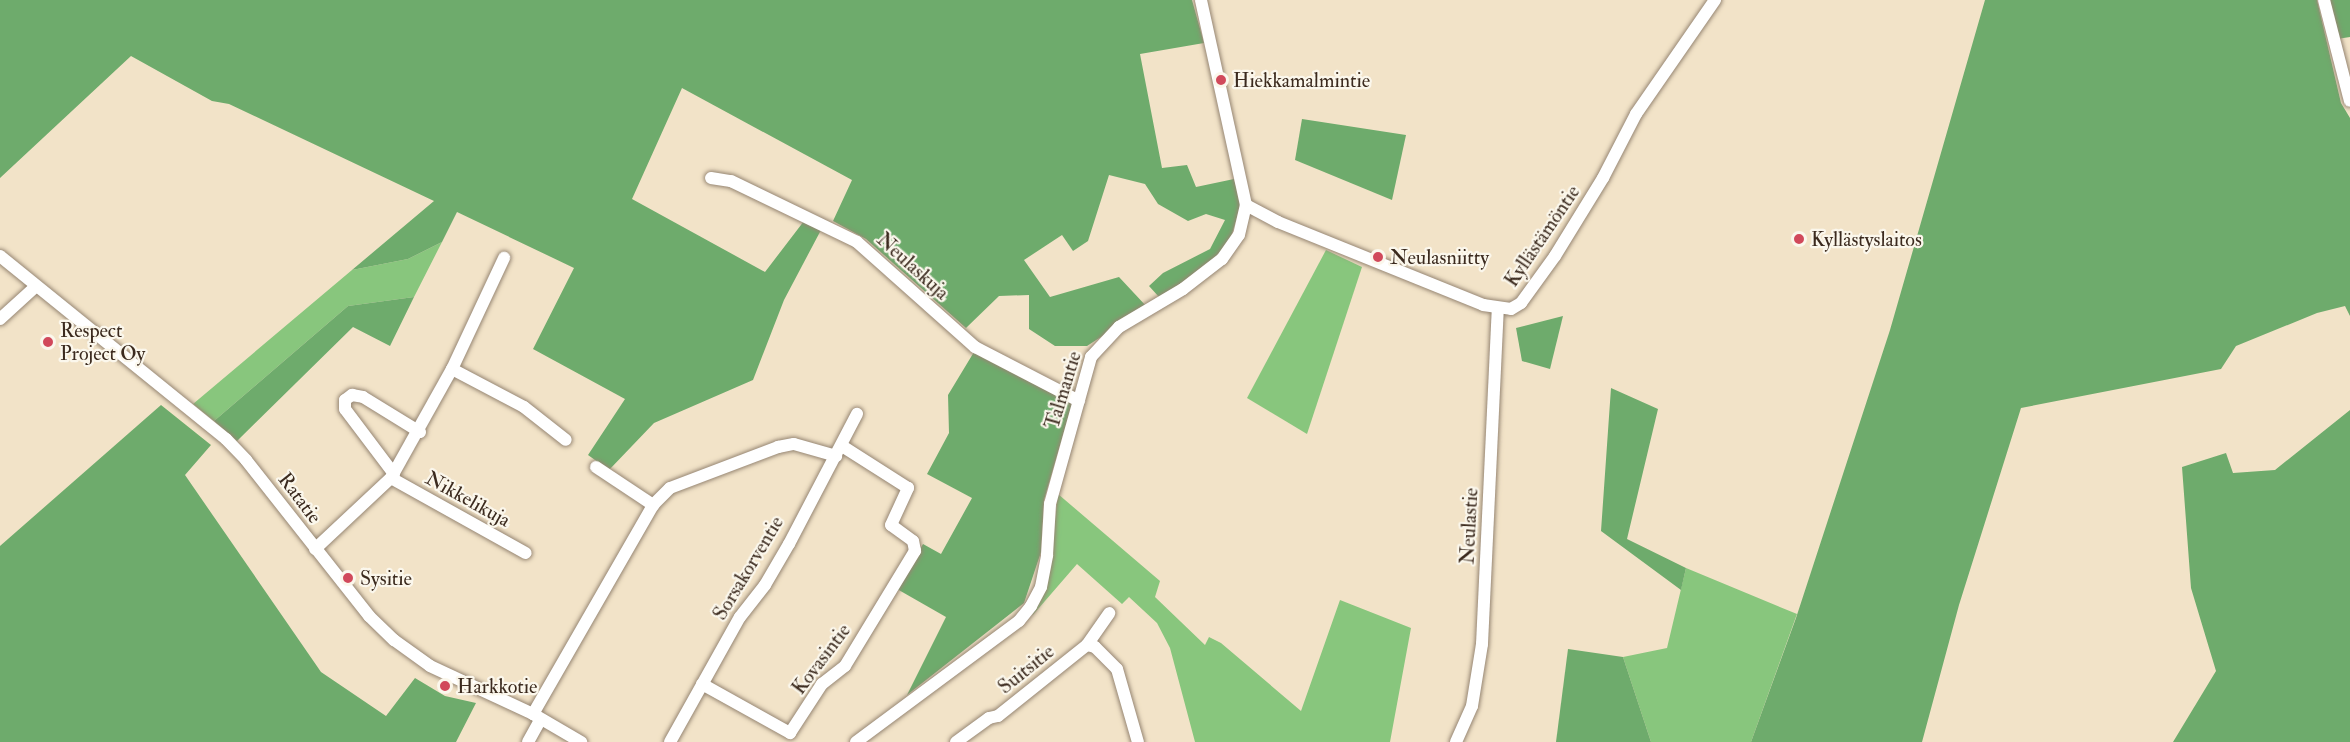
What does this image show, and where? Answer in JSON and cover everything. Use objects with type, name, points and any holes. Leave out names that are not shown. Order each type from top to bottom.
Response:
[{"type":"street","name":"Talmantie","points":[[856,742],[1019,621],[1031,606],[1041,587],[1050,504],[1097,347],[1119,327],[1183,289],[1222,259],[1239,235],[1246,205],[1201,0]]},
{"type":"street","name":"Kyllästämöntie","points":[[1246,205],[1278,222],[1498,309],[1521,303],[1537,282],[1603,178],[1636,114],[1715,0]]},
{"type":"street","points":[[2324,0],[2350,101]]},
{"type":"street","name":"Neulaskuja","points":[[711,178],[730,181],[857,242],[975,347],[1079,401]]},
{"type":"street","name":"Ratatie","points":[[0,256],[35,287],[226,440],[246,460],[369,616],[411,653],[430,666],[537,716],[581,742]]},
{"type":"street","points":[[315,549],[393,476],[420,432],[504,258]]},
{"type":"street","points":[[0,319],[35,287]]},
{"type":"street","name":"Neulastie","points":[[1456,742],[1472,706],[1482,644],[1498,309]]},
{"type":"street","points":[[452,369],[525,407],[566,440]]},
{"type":"street","points":[[393,476],[345,409],[345,400],[352,395],[363,397],[420,432]]},
{"type":"street","name":"Sorsakorventie","points":[[670,742],[740,617],[765,585],[857,414]]},
{"type":"street","points":[[528,742],[537,716],[653,504],[670,488],[778,447],[808,446],[839,451]]},
{"type":"street","name":"Kovasintie","points":[[702,684],[790,733],[822,684],[845,666],[896,582],[917,546],[891,525],[908,488],[839,451]]},
{"type":"street","points":[[596,466],[653,504]]},
{"type":"street","name":"Nikkelikuja","points":[[393,476],[526,553]]},
{"type":"street","name":"Suitsitie","points":[[956,742],[989,718],[998,716],[1087,645],[1109,613]]},
{"type":"street","points":[[1087,645],[1095,647],[1117,669],[1138,742]]},
{"type":"green space","points":[[0,0],[1192,0],[1204,43],[1140,54],[1162,168],[1187,165],[1196,187],[1234,179],[1241,204],[1228,247],[1198,273],[1159,297],[1149,286],[1163,273],[1210,249],[1225,220],[1206,214],[1188,221],[1158,204],[1145,184],[1109,175],[1088,241],[1073,251],[1062,235],[1024,260],[1050,297],[1119,277],[1147,307],[1087,346],[1055,346],[1029,329],[1029,295],[999,296],[966,328],[866,239],[833,221],[852,180],[682,88],[632,199],[765,272],[804,221],[821,230],[784,300],[753,380],[654,423],[609,470],[588,455],[625,399],[533,349],[574,268],[457,212],[442,242],[408,259],[352,270],[434,201],[229,104],[212,101],[131,56],[0,178]]},
{"type":"green space","points":[[1985,0],[2317,0],[2341,103],[2350,118],[2350,316],[2345,306],[2317,313],[2236,346],[2221,369],[2021,408],[1959,605],[1922,742],[1751,742],[1796,618],[1890,330]]},
{"type":"green space","points":[[2330,0],[2350,0],[2350,37],[2337,39]]},
{"type":"green space","points":[[1302,119],[1406,135],[1392,200],[1295,160]]},
{"type":"green space","points":[[442,242],[414,297],[348,306],[214,421],[193,404],[352,270],[408,259]]},
{"type":"green space","points":[[1326,250],[1362,267],[1307,434],[1247,398]]},
{"type":"green space","points":[[414,297],[390,346],[353,327],[237,441],[214,421],[348,306]]},
{"type":"green space","points":[[1563,316],[1550,369],[1522,361],[1516,328]]},
{"type":"green space","points":[[974,352],[1072,404],[1044,500],[1041,552],[1024,603],[907,695],[946,617],[897,589],[923,544],[941,554],[972,498],[927,474],[949,433],[948,395]]},
{"type":"green space","points":[[1611,388],[1658,409],[1627,539],[1686,568],[1681,590],[1601,531]]},
{"type":"green space","points":[[161,405],[211,445],[185,475],[321,672],[386,716],[415,678],[445,696],[476,703],[456,742],[0,742],[0,546]]},
{"type":"green space","points":[[2350,410],[2350,742],[2173,742],[2216,671],[2191,588],[2182,467],[2226,453],[2233,473],[2275,470]]},
{"type":"green space","points":[[1058,494],[1160,581],[1155,597],[1205,645],[1209,637],[1221,643],[1301,711],[1340,600],[1411,628],[1390,742],[1195,742],[1170,648],[1157,623],[1129,597],[1122,604],[1077,564],[1032,616],[1048,582]]},
{"type":"green space","points":[[1686,568],[1797,614],[1751,742],[1651,742],[1623,657],[1667,648]]},
{"type":"green space","points":[[1568,649],[1623,657],[1651,742],[1556,742]]},
{"type":"place","name":"Hiekkamalmintie","points":[[1221,80]]},
{"type":"place","name":"Kyllästyslaitos","points":[[1799,239]]},
{"type":"place","name":"Neulasniitty","points":[[1378,257]]},
{"type":"place","name":"Respect Project Oy","points":[[48,342]]},
{"type":"place","name":"Sysitie","points":[[348,578]]},
{"type":"place","name":"Harkkotie","points":[[445,686]]}]
